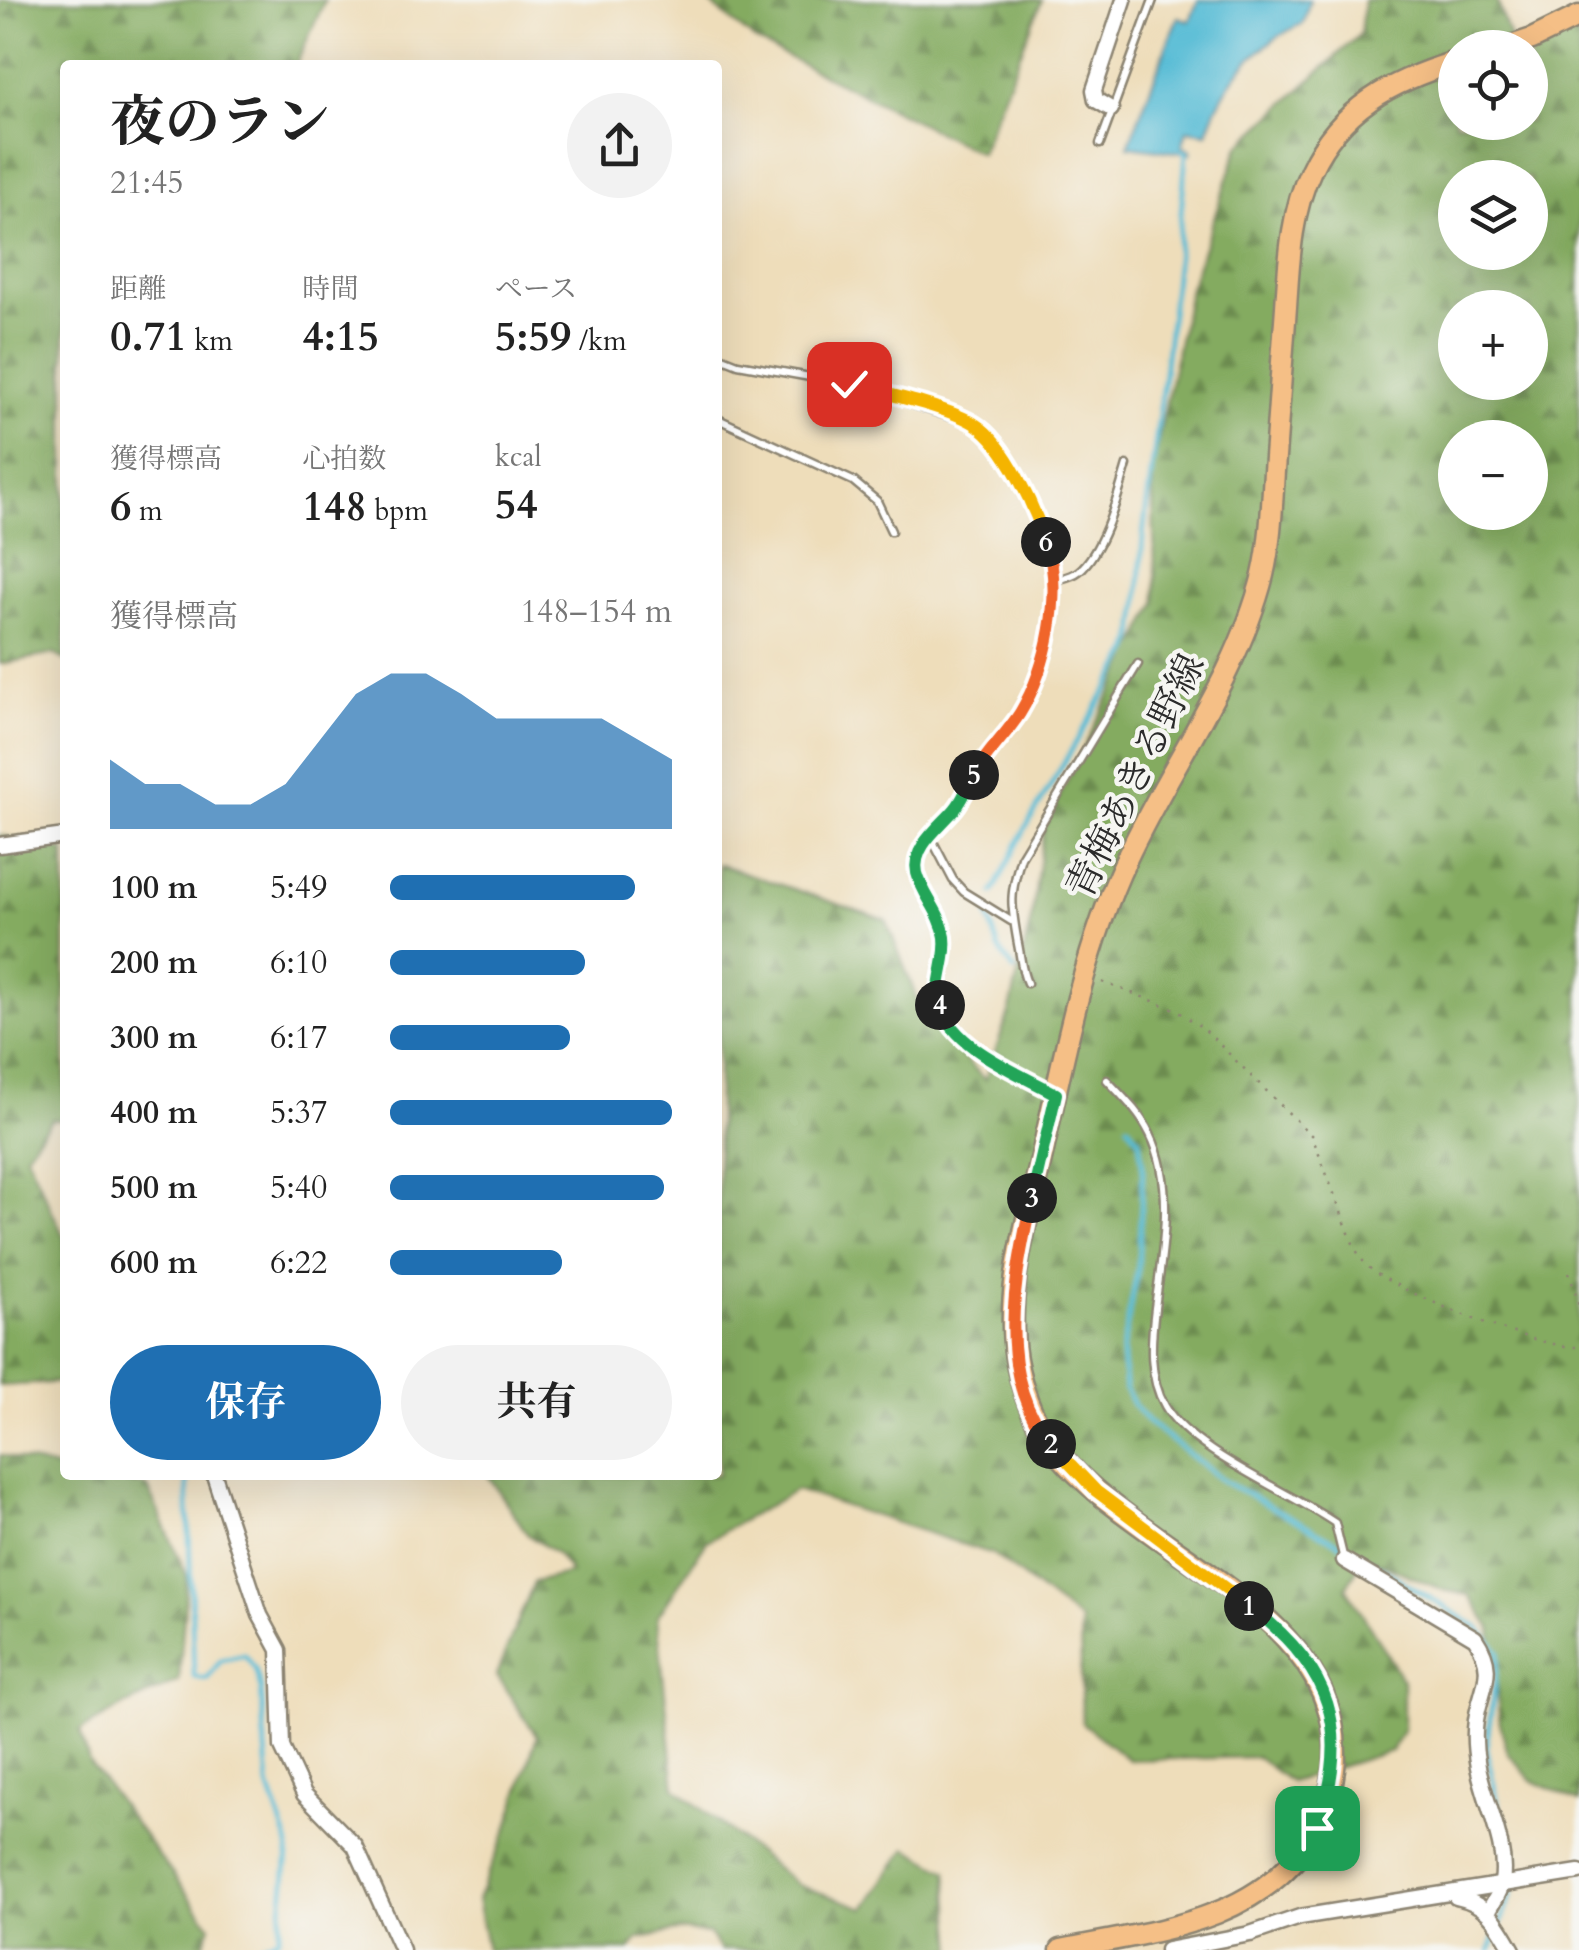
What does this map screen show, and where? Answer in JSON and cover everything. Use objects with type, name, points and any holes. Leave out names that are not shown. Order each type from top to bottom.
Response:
[{"type":"main road","points":[[1548,31],[1579,16]]},
{"type":"main road","name":"青梅あきる野線","points":[[1061,1950],[1226,1912],[1265,1890],[1293,1865],[1317,1828],[1329,1796],[1336,1754],[1331,1714],[1318,1677],[1298,1649],[1264,1617],[1096,1491],[1045,1436],[1026,1398],[1016,1356],[1015,1280],[1056,1094],[1104,914],[1128,857],[1219,685],[1247,624],[1262,576],[1272,508],[1292,242],[1306,178],[1330,136],[1365,101],[1438,68]]},
{"type":"street","points":[[1110,109],[1096,100],[1094,90],[1124,0]]},
{"type":"street","points":[[0,845],[60,837]]},
{"type":"street","points":[[216,1480],[260,1616],[278,1650],[282,1747],[304,1794],[356,1846],[402,1950]]},
{"type":"street","points":[[1344,1559],[1476,1638],[1486,1654],[1488,1682],[1476,1720],[1476,1768],[1503,1864],[1502,1886],[1492,1913]]},
{"type":"street","points":[[1167,1950],[1250,1934],[1300,1916],[1579,1872]]},
{"type":"street","points":[[1446,1895],[1478,1902],[1492,1913],[1512,1950]]},
{"type":"lane","points":[[1100,144],[1153,0]]},
{"type":"lane","points":[[722,358],[738,364],[849,384],[976,424],[1031,498],[1056,580],[1034,685],[956,808],[930,836],[916,870],[940,916],[946,941],[938,982],[943,1016],[954,1033],[977,1051],[1056,1094]]},
{"type":"lane","points":[[722,421],[853,481],[877,501],[892,531]]},
{"type":"lane","points":[[1056,580],[1080,570],[1097,545],[1127,465]]},
{"type":"lane","points":[[1027,983],[1012,922],[1012,889],[1021,857],[1138,664]]},
{"type":"lane","points":[[930,836],[953,880],[964,892],[1012,922]]},
{"type":"lane","points":[[1107,1080],[1138,1112],[1151,1135],[1162,1172],[1164,1218],[1152,1346],[1156,1383],[1164,1406],[1200,1441],[1335,1522],[1344,1559]]},
{"type":"path","points":[[1086,977],[1175,1008],[1204,1029],[1260,1088],[1301,1122],[1312,1136],[1354,1246],[1373,1270],[1460,1312],[1523,1336],[1562,1347],[1579,1347]]},
{"type":"path","points":[[1570,1272],[1579,1306]]},
{"type":"green space","points":[[0,0],[325,0],[298,60],[60,60],[60,657],[54,654],[0,664]]},
{"type":"green space","points":[[706,0],[1042,0],[980,153],[756,41]]},
{"type":"green space","points":[[1364,0],[1497,0],[1507,30],[1438,30],[1438,140],[1548,140],[1548,40],[1579,27],[1579,1802],[1531,1780],[1508,1753],[1500,1724],[1491,1628],[1469,1595],[1443,1590],[1364,1556],[1346,1588],[1403,1680],[1403,1729],[1391,1751],[1290,1782],[1257,1757],[1129,1760],[1082,1723],[1080,1621],[993,1554],[796,1490],[707,1541],[657,1617],[675,1788],[798,1885],[865,1908],[907,1848],[947,1871],[954,1950],[720,1950],[709,1934],[680,1930],[638,1939],[630,1950],[487,1950],[477,1900],[507,1830],[537,1736],[496,1675],[534,1582],[571,1573],[557,1554],[528,1535],[491,1480],[722,1480],[722,865],[886,920],[923,1014],[985,1080],[1010,1010],[1032,915],[1044,827],[1156,603],[1152,471],[1190,287],[1239,146],[1360,34]]},
{"type":"green space","points":[[0,835],[60,850],[60,1120],[52,1119],[26,1154],[60,1228],[60,1382],[0,1386]]},
{"type":"green space","points":[[0,1455],[60,1469],[60,1480],[115,1480],[147,1486],[187,1576],[179,1681],[80,1731],[89,1762],[211,1926],[202,1950],[0,1950]]},
{"type":"water","points":[[1198,0],[1310,0],[1303,23],[1256,54],[1232,81],[1207,133],[1187,130],[1182,147],[1191,150],[1191,154],[1128,146],[1178,17],[1190,21]]},
{"type":"waterway","points":[[993,893],[1025,829],[1131,649],[1178,244],[1186,152],[1181,150]]},
{"type":"waterway","points":[[988,915],[999,949],[1014,970]]},
{"type":"waterway","points":[[1128,1125],[1139,1139],[1143,1167],[1138,1268],[1122,1350],[1125,1388],[1133,1404],[1148,1422],[1223,1481],[1348,1548],[1477,1627],[1499,1652],[1486,1749],[1515,1858],[1511,1896],[1490,1950]]},
{"type":"waterway","points":[[187,1480],[194,1677],[207,1679],[221,1660],[245,1655],[255,1669],[261,1689],[269,1786],[289,1845],[279,1937],[253,1950]]},
{"type":"route","points":[[849,384],[976,424],[1031,498],[1054,568],[1053,610],[1034,685],[956,808],[930,836],[916,870],[940,916],[946,941],[938,982],[943,1016],[954,1033],[977,1051],[1056,1094],[1015,1280],[1016,1356],[1026,1398],[1045,1436],[1096,1491],[1264,1617],[1298,1649],[1318,1677],[1331,1714],[1336,1754],[1329,1796],[1317,1828]]}]
